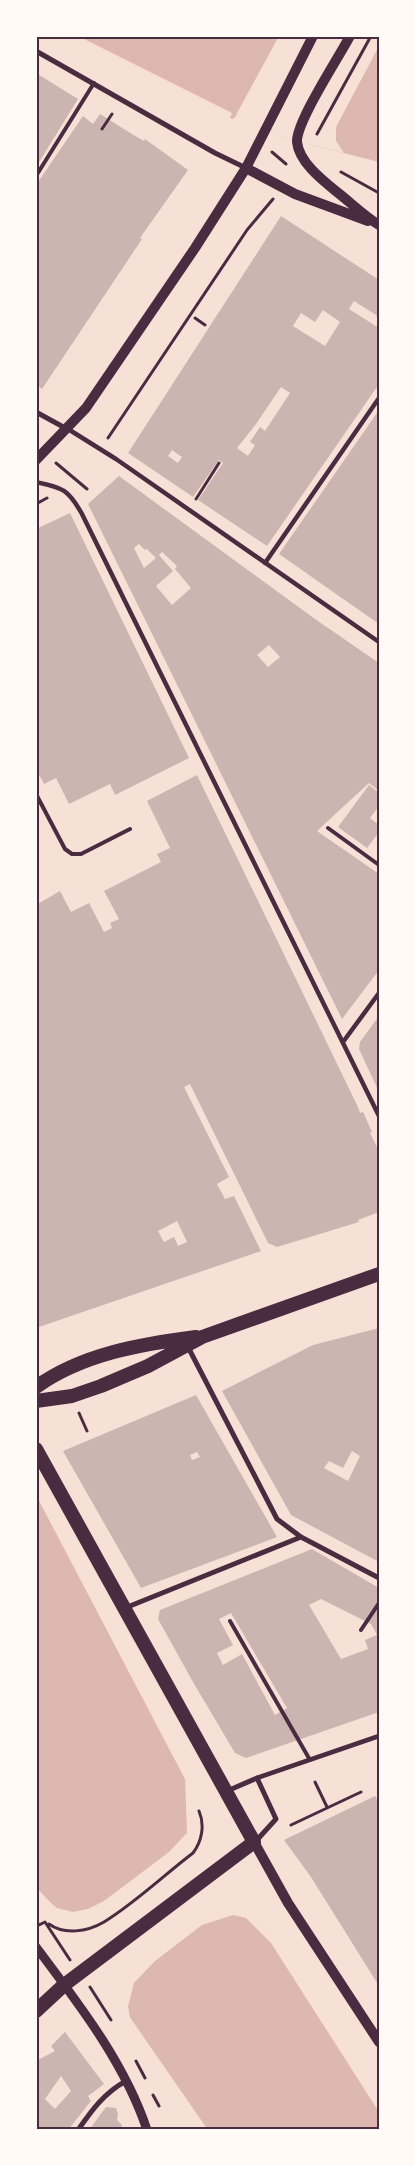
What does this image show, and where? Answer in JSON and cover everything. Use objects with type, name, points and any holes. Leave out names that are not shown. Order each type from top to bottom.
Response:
[{"type":"highway","points":[[36,1387],[61,1372],[123,1349],[202,1337],[379,1274]]},
{"type":"highway","points":[[36,1401],[72,1396],[101,1386],[188,1346],[202,1337]]},
{"type":"highway","points":[[36,1449],[254,1842],[64,1985],[36,2011]]},
{"type":"main road","points":[[36,460],[68,429],[86,408],[143,328],[246,168],[313,36]]},
{"type":"main road","points":[[350,36],[306,116],[298,132],[297,142],[301,155],[311,168],[377,224]]},
{"type":"main road","points":[[246,168],[295,194],[377,224]]},
{"type":"main road","points":[[254,1842],[288,1904],[379,2042]]},
{"type":"street","points":[[36,51],[215,153],[246,168]]},
{"type":"street","points":[[265,563],[379,398]]},
{"type":"street","points":[[36,412],[101,450],[379,642]]},
{"type":"street","points":[[36,482],[61,488],[74,499],[379,1116]]},
{"type":"street","points":[[343,1042],[379,993]]},
{"type":"street","points":[[188,1346],[278,1519],[301,1537],[379,1578]]},
{"type":"street","points":[[124,1608],[301,1537]]},
{"type":"street","points":[[227,1791],[257,1778],[379,1736]]},
{"type":"street","points":[[254,1842],[276,1819],[257,1778]]},
{"type":"street","points":[[36,1947],[64,1985],[126,2081],[147,2130]]},
{"type":"street","points":[[78,2130],[102,2098],[112,2088],[126,2081]]},
{"type":"lane","points":[[36,176],[94,83]]},
{"type":"lane","points":[[36,794],[65,849],[72,854],[81,854],[130,829]]},
{"type":"lane","points":[[328,828],[379,865]]},
{"type":"lane","points":[[361,1630],[379,1603]]},
{"type":"lane","points":[[230,1622],[310,1760]]},
{"type":"path","points":[[316,137],[371,36]]},
{"type":"path","points":[[102,129],[112,114]]},
{"type":"path","points":[[333,167],[379,193]]},
{"type":"path","points":[[101,450],[247,230],[276,195]]},
{"type":"path","points":[[195,318],[204,325]]},
{"type":"path","points":[[196,499],[220,463]]},
{"type":"path","points":[[57,464],[87,489]]},
{"type":"path","points":[[78,1411],[87,1431]]},
{"type":"path","points":[[315,1782],[327,1807]]},
{"type":"path","points":[[291,1825],[361,1792]]},
{"type":"path","points":[[46,1922],[57,1930],[67,1932],[102,1923],[193,1853],[201,1842],[202,1817],[199,1811]]},
{"type":"path","points":[[36,1921],[39,1924],[46,1922]]},
{"type":"path","points":[[46,1922],[61,1946]]},
{"type":"shaded area","points":[[78,36],[379,36],[379,162],[280,137],[237,115],[233,119],[230,118],[232,113]]},
{"type":"shaded area","points":[[36,1495],[271,1943],[379,2112],[379,2130],[208,2130],[50,1902],[36,1887]]},
{"type":"pier","points":[[279,36],[379,36],[379,46],[336,127],[336,141],[344,153],[280,137],[236,115]]},
{"type":"pier","points":[[185,1776],[271,1943],[246,1918],[233,1915],[202,1925],[155,1961],[134,1983],[128,2006],[131,2025],[50,1902],[57,1908],[73,1912],[88,1909],[104,1901],[169,1852],[187,1833]]},
{"type":"building","points":[[36,73],[78,99],[36,167]]},
{"type":"building","points":[[100,114],[144,141],[145,139],[188,170],[140,238],[142,239],[42,389],[36,384],[36,185],[83,116],[93,124]]},
{"type":"building","points":[[281,216],[379,280],[379,317],[354,301],[349,309],[379,328],[379,384],[267,546],[198,500],[223,463],[219,460],[193,497],[128,453]],"holes":[[[323,310],[340,322],[325,346],[293,326],[301,313],[315,322]],[[281,387],[290,393],[265,431],[260,427],[250,442],[255,445],[248,456],[237,448]],[[172,450],[182,457],[178,463],[168,456]]]},
{"type":"building","points":[[379,410],[379,624],[279,554]]},
{"type":"building","points":[[119,476],[315,619],[379,663],[379,791],[369,783],[317,831],[379,874],[379,970],[342,1019],[88,504]],"holes":[[[139,544],[156,558],[144,568],[134,548]],[[162,552],[177,566],[175,569],[191,588],[172,605],[156,586],[173,571],[159,555]],[[269,645],[280,657],[268,667],[257,655]]]},
{"type":"building","points":[[70,513],[189,758],[115,795],[110,784],[69,804],[56,778],[44,784],[36,769],[36,529]]},
{"type":"building","points":[[197,775],[360,1113],[363,1112],[372,1132],[370,1133],[379,1151],[379,1212],[358,1220],[359,1222],[277,1247],[268,1243],[190,1084],[184,1087],[229,1177],[217,1184],[225,1199],[234,1196],[261,1251],[36,1328],[36,905],[60,891],[71,912],[89,903],[104,932],[112,928],[110,923],[119,919],[104,891],[161,862],[157,854],[170,848],[147,801]],"holes":[[[177,1221],[187,1242],[178,1246],[174,1237],[164,1242],[158,1231]]]},
{"type":"building","points":[[369,785],[379,793],[379,806],[370,818],[379,825],[379,832],[367,848],[338,827]]},
{"type":"building","points":[[379,1016],[379,1092],[359,1049],[360,1042]]},
{"type":"building","points":[[379,1328],[379,1562],[291,1515],[222,1391],[313,1345]],"holes":[[[352,1451],[360,1456],[348,1481],[324,1468],[329,1461],[343,1468]]]},
{"type":"building","points":[[196,1395],[277,1537],[141,1588],[63,1451]],"holes":[[[197,1452],[200,1457],[192,1460],[190,1455]]]},
{"type":"building","points":[[312,1549],[379,1588],[379,1712],[246,1758],[235,1753],[158,1619],[160,1610]],"holes":[[[321,1599],[371,1624],[377,1635],[365,1640],[368,1649],[341,1659],[309,1605]],[[231,1613],[287,1708],[275,1715],[242,1654],[223,1665],[217,1653],[233,1645],[219,1619]]]},
{"type":"building","points":[[375,1796],[379,1803],[379,1986],[311,1877],[284,1840]]},
{"type":"building","points":[[65,2032],[104,2084],[88,2096],[91,2101],[68,2130],[36,2130],[36,2061],[55,2051],[51,2046]],"holes":[[[61,2076],[71,2091],[55,2109],[45,2099]]]},
{"type":"building","points":[[106,2107],[116,2108],[117,2120],[122,2125],[120,2130],[89,2130]]}]
